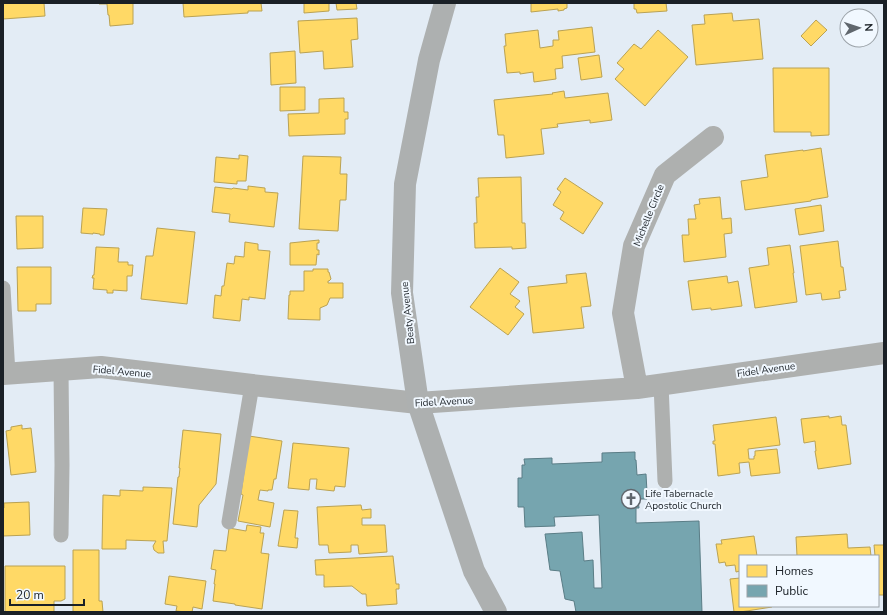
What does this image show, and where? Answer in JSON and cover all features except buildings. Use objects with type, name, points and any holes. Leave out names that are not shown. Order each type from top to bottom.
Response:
[{"type":"street","name":"Beaty Avenue","points":[[445,3],[429,60],[405,184],[402,293],[418,403],[474,571],[496,612]]},
{"type":"street","name":"Michelle Circle","points":[[637,388],[623,313],[634,246],[665,174],[713,137]]},
{"type":"street","name":"Fidel Avenue","points":[[6,374],[101,367],[418,403],[637,388],[884,353]]},
{"type":"lane","points":[[3,288],[6,374]]},
{"type":"lane","points":[[60,535],[62,465],[61,370]]},
{"type":"lane","points":[[661,384],[665,481]]},
{"type":"lane","points":[[229,522],[252,385]]},
{"type":"place","name":"Life Tabernacle Apostolic Church","points":[[631,499]]}]
